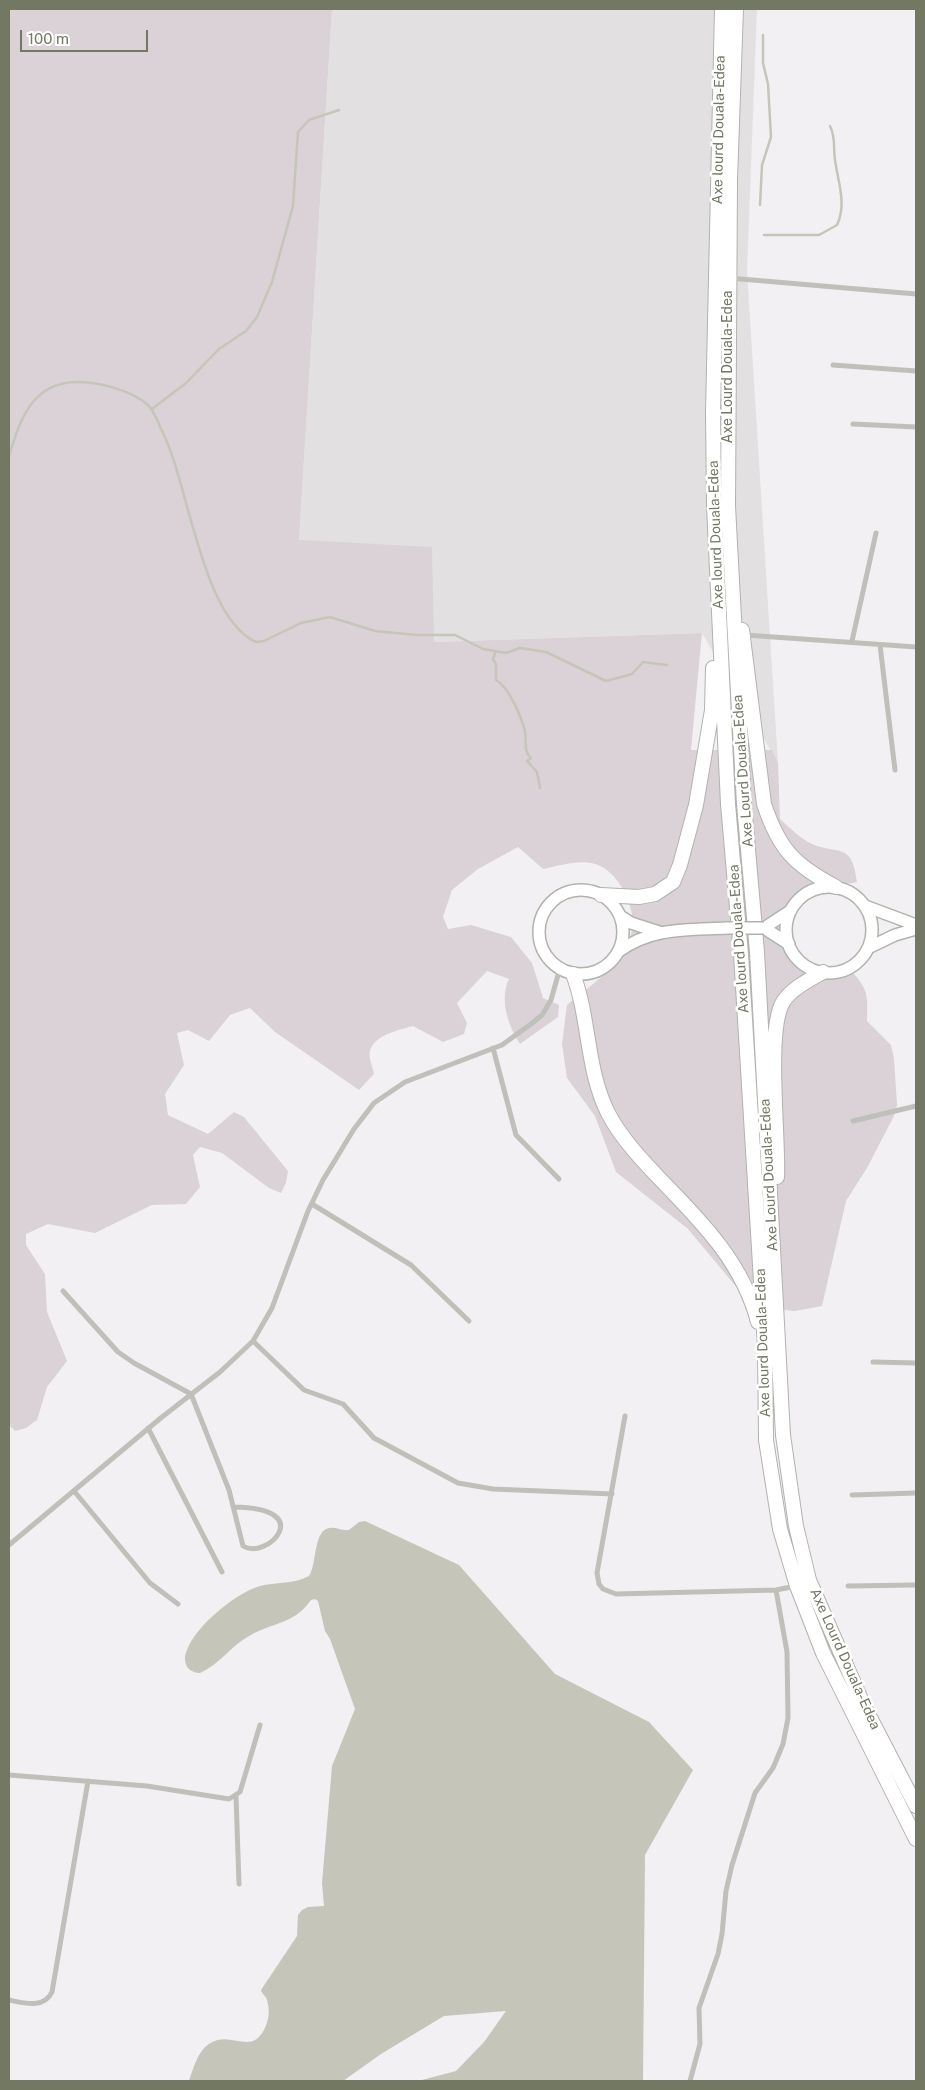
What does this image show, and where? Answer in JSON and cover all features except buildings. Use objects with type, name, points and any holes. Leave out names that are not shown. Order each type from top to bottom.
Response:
[{"type":"highway","name":"Axe lourd Douala-Edea","points":[[722,9],[713,412],[714,506],[728,804],[741,954],[765,1346],[766,1440],[780,1529],[797,1586],[823,1653],[916,1838]]},
{"type":"highway","name":"Axe Lourd Douala-Edea","points":[[737,9],[729,278],[728,506],[744,804],[757,952],[783,1435],[796,1526],[807,1571],[839,1653],[916,1806]]},
{"type":"highway","points":[[601,895],[639,898],[655,894],[673,882],[680,865],[696,805],[712,710],[718,600]]},
{"type":"highway","points":[[733,600],[743,635],[764,804],[771,826],[781,845],[793,860],[836,887]]},
{"type":"highway","points":[[567,971],[580,996],[597,1088],[609,1114],[621,1134],[714,1236],[730,1258],[755,1308],[765,1346]]},
{"type":"highway","points":[[774,1245],[779,1152],[774,1041],[777,1019],[785,999],[823,972]]},
{"type":"main road","points":[[764,928],[790,911],[805,894],[816,889],[836,887],[850,892],[865,906],[916,925]]},
{"type":"main road","points":[[659,932],[630,923],[620,916],[612,904],[601,895],[581,891],[560,896],[549,905],[542,917],[539,932],[542,946],[549,959],[567,971],[595,972],[609,964],[619,951],[631,943],[659,932],[764,928],[789,944]]},
{"type":"main road","points":[[790,911],[787,923],[789,944],[797,958],[809,967],[823,972],[832,972],[850,968],[857,963],[868,948],[872,934],[870,918],[865,906]]},
{"type":"main road","points":[[619,951],[623,934],[620,916]]},
{"type":"main road","points":[[868,948],[896,935],[916,929]]},
{"type":"street","points":[[729,278],[916,294]]},
{"type":"street","points":[[833,365],[916,371]]},
{"type":"street","points":[[853,424],[916,427]]},
{"type":"street","points":[[852,641],[876,533]]},
{"type":"street","points":[[743,635],[852,641],[916,647]]},
{"type":"street","points":[[880,645],[895,770]]},
{"type":"street","points":[[9,1545],[148,1428],[220,1372],[253,1341],[272,1308],[312,1204],[354,1129],[374,1103],[405,1082],[502,1044],[542,1014],[567,971]]},
{"type":"street","points":[[494,1048],[516,1135],[559,1178]]},
{"type":"street","points":[[853,1121],[916,1106]]},
{"type":"street","points":[[312,1204],[410,1265],[469,1321]]},
{"type":"street","points":[[63,1291],[118,1352],[134,1364],[191,1394],[234,1506],[240,1541],[247,1549],[259,1547],[280,1534],[281,1525],[278,1517],[272,1513],[257,1508],[234,1506]]},
{"type":"street","points":[[253,1341],[304,1390],[343,1404],[374,1438],[458,1483],[493,1489],[612,1494]]},
{"type":"street","points":[[873,1362],[916,1363]]},
{"type":"street","points":[[625,1416],[597,1573],[599,1584],[608,1593],[642,1595],[776,1590],[797,1586]]},
{"type":"street","points":[[148,1428],[222,1572]]},
{"type":"street","points":[[74,1491],[150,1583],[178,1604]]},
{"type":"street","points":[[852,1495],[916,1493]]},
{"type":"street","points":[[848,1586],[916,1585]]},
{"type":"street","points":[[690,2081],[700,2044],[698,2008],[718,1954],[726,1891],[732,1865],[755,1793],[774,1768],[788,1718],[787,1652],[776,1590]]},
{"type":"street","points":[[9,1775],[146,1786],[230,1799],[240,1792],[260,1726]]},
{"type":"street","points":[[9,2000],[38,2004],[44,2002],[52,1992],[88,1781]]},
{"type":"street","points":[[236,1796],[239,1884]]},
{"type":"shaded area","points":[[9,9],[332,9],[299,540],[432,547],[434,642],[702,633],[691,750],[772,750],[778,763],[780,819],[808,842],[847,854],[851,860],[857,882],[823,887],[805,895],[793,908],[787,922],[787,937],[793,950],[803,961],[816,969],[832,972],[849,968],[866,992],[867,1021],[891,1045],[894,1058],[897,1105],[894,1116],[867,1168],[846,1201],[822,1306],[795,1311],[753,1307],[688,1229],[616,1172],[595,1116],[567,1078],[562,1044],[567,1005],[607,971],[621,955],[631,934],[633,924],[632,912],[620,885],[614,877],[600,866],[579,862],[543,869],[518,847],[478,869],[452,890],[443,917],[448,929],[471,925],[511,937],[532,963],[543,998],[559,1005],[558,1017],[520,1044],[506,1012],[505,995],[509,979],[487,971],[457,1003],[467,1023],[464,1034],[443,1042],[413,1026],[394,1031],[382,1037],[372,1045],[370,1051],[374,1074],[359,1090],[275,1032],[250,1008],[230,1015],[209,1041],[188,1030],[177,1033],[184,1065],[165,1094],[168,1115],[208,1134],[234,1112],[244,1117],[288,1171],[286,1183],[281,1193],[269,1188],[222,1153],[200,1147],[193,1155],[200,1187],[186,1204],[152,1205],[95,1233],[48,1224],[26,1234],[26,1245],[45,1274],[47,1312],[67,1361],[47,1387],[37,1420],[26,1428],[15,1431],[9,1425]]},
{"type":"shaded area","points":[[332,9],[757,9],[747,271],[778,763],[702,633],[434,642],[299,540]]},
{"type":"shaded area","points":[[365,1521],[459,1565],[555,1674],[649,1722],[693,1770],[645,1855],[643,2081],[418,2081],[456,2071],[484,2042],[506,2011],[444,2016],[381,2054],[343,2081],[189,2081],[199,2056],[209,2044],[224,2039],[252,2041],[264,2030],[268,2008],[267,2000],[261,1990],[297,1936],[298,1915],[308,1907],[324,1906],[322,1883],[332,1766],[355,1709],[330,1639],[325,1631],[318,1601],[315,1599],[311,1600],[297,1615],[246,1638],[213,1665],[200,1673],[192,1671],[186,1665],[185,1659],[188,1648],[203,1626],[238,1597],[260,1586],[303,1579],[309,1576],[312,1571],[318,1541],[325,1530],[332,1528],[349,1530],[359,1522]]},
{"type":"waterway","points":[[760,205],[762,165],[771,137],[768,84],[763,63],[763,35]]},
{"type":"waterway","points":[[152,409],[186,383],[219,349],[246,331],[257,317],[272,282],[293,206],[298,132],[309,120],[339,110]]},
{"type":"waterway","points":[[764,235],[819,235],[837,225],[842,201],[835,160],[834,139],[830,126]]},
{"type":"waterway","points":[[9,456],[23,417],[30,406],[49,388],[77,382],[95,383],[124,391],[148,405],[172,454],[198,547],[209,578],[222,606],[237,628],[256,642],[264,641],[301,623],[330,617],[375,631],[417,635],[455,635],[483,649],[506,653],[520,648],[546,652],[606,681],[632,674],[643,662],[667,665]]},
{"type":"waterway","points":[[495,653],[493,659],[496,664],[496,680],[506,689],[518,711],[525,732],[526,749],[531,758],[527,761],[537,772],[540,788]]}]
